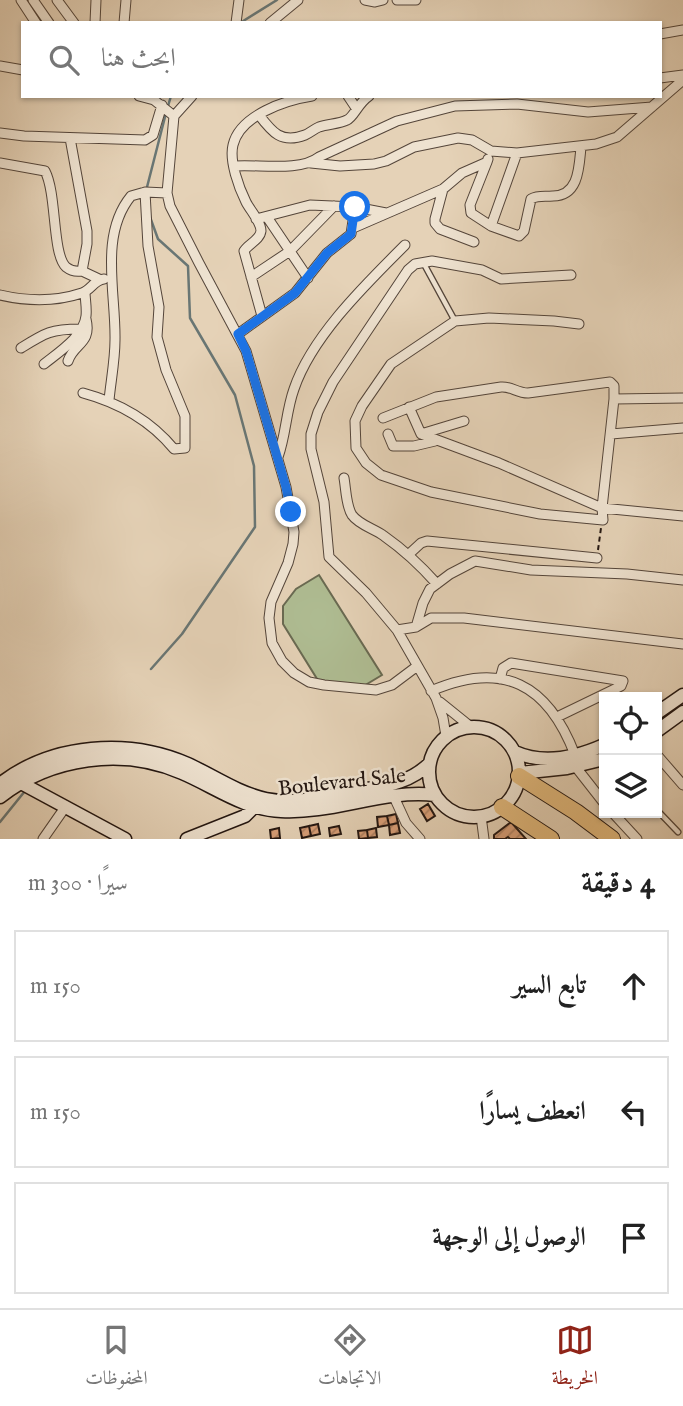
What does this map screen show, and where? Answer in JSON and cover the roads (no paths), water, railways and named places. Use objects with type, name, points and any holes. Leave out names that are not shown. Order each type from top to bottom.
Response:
[{"type":"highway","points":[[519,775],[612,839]]},
{"type":"highway","points":[[502,807],[551,839]]},
{"type":"street","points":[[21,0],[35,21]]},
{"type":"street","points":[[33,0],[48,21]]},
{"type":"street","points":[[57,0],[73,21]]},
{"type":"street","points":[[95,21],[96,0]]},
{"type":"street","points":[[124,21],[126,0]]},
{"type":"street","points":[[236,21],[239,0]]},
{"type":"street","points":[[272,21],[298,0]]},
{"type":"street","points":[[365,0],[383,0]]},
{"type":"street","points":[[397,0],[416,0]]},
{"type":"street","points":[[662,34],[683,30]]},
{"type":"street","points":[[0,66],[21,70]]},
{"type":"street","points":[[662,78],[683,78]]},
{"type":"street","points":[[662,98],[683,78]]},
{"type":"street","points":[[144,98],[162,106],[174,116]]},
{"type":"street","points":[[190,98],[174,116],[167,193],[170,206],[246,351],[286,487],[294,532],[291,555],[273,593],[269,610],[270,635],[278,656],[294,673],[309,682],[365,690],[387,687],[416,667]]},
{"type":"street","points":[[262,316],[244,251],[261,232],[241,188],[232,156],[233,145],[237,135],[259,115],[286,101],[302,98]]},
{"type":"street","points":[[349,98],[356,108]]},
{"type":"street","points":[[259,115],[274,135],[282,138],[295,137],[347,120],[367,98]]},
{"type":"street","points":[[235,166],[374,164],[414,147],[458,138],[472,140],[491,151],[517,153],[581,147],[617,137],[662,98]]},
{"type":"street","points":[[311,163],[397,121],[455,106],[517,104],[587,112],[652,107]]},
{"type":"street","points":[[0,133],[70,138],[149,139],[153,135],[162,106]]},
{"type":"street","points":[[70,138],[87,231],[82,271]]},
{"type":"street","points":[[491,151],[469,209],[474,216],[491,226],[515,236],[522,234],[531,199],[535,196],[562,196],[570,190],[578,172],[581,147]]},
{"type":"street","points":[[491,226],[517,153]]},
{"type":"street","points":[[353,228],[443,189],[462,173],[487,162]]},
{"type":"street","points":[[0,163],[45,171],[54,206],[59,256],[65,267],[99,279],[111,278]]},
{"type":"street","points":[[443,189],[435,219],[437,227],[474,242]]},
{"type":"street","points":[[109,400],[115,340],[111,278],[115,228],[131,196],[145,192],[167,193]]},
{"type":"street","points":[[83,393],[109,400],[157,429],[174,449],[185,448],[185,416],[166,370],[157,337],[159,307],[148,246],[145,192]]},
{"type":"street","points":[[256,219],[310,205],[355,207],[386,213]]},
{"type":"street","points":[[251,277],[290,251],[334,206]]},
{"type":"street","points":[[238,334],[295,293],[327,253],[351,234],[355,207]]},
{"type":"street","points":[[267,218],[308,278]]},
{"type":"street","points":[[277,458],[294,389],[306,360],[319,340],[405,245]]},
{"type":"street","points":[[446,736],[443,718],[434,695],[397,629],[361,587],[329,557],[324,502],[311,449],[312,434],[323,399],[408,270],[423,262],[442,262],[473,268],[501,279],[571,275]]},
{"type":"street","points":[[0,295],[28,300],[60,298],[85,292],[99,279]]},
{"type":"street","points":[[68,361],[70,355],[84,342],[88,326],[85,292]]},
{"type":"street","points":[[44,364],[66,347],[86,317]]},
{"type":"street","points":[[383,418],[436,397],[501,387],[528,393],[610,382],[614,386],[614,399],[603,520],[540,514],[431,492],[381,475],[366,463],[356,448],[355,421],[391,363],[455,321],[489,318],[579,324]]},
{"type":"street","points":[[21,348],[45,332],[80,329]]},
{"type":"street","points":[[614,399],[683,398]]},
{"type":"street","points":[[409,407],[421,435],[499,463],[602,508],[683,516]]},
{"type":"street","points":[[421,435],[464,421]]},
{"type":"street","points":[[611,433],[683,428]]},
{"type":"street","points":[[388,435],[393,446],[414,446],[435,441]]},
{"type":"street","points":[[344,478],[350,512],[355,519],[382,534],[437,584]]},
{"type":"street","points":[[408,555],[427,541],[597,558]]},
{"type":"street","points":[[416,627],[430,589],[450,574],[475,561],[531,570],[627,574],[683,580]]},
{"type":"street","points":[[397,629],[416,627],[431,618],[464,618],[683,645]]},
{"type":"street","points":[[500,679],[503,668],[511,663],[623,681],[613,692]]},
{"type":"street","points":[[434,695],[464,680],[484,678],[500,679],[536,693],[557,717],[575,761],[599,796]]},
{"type":"street","points":[[434,695],[471,727]]},
{"type":"street","points":[[662,710],[683,695]]},
{"type":"street","points":[[557,717],[599,699]]},
{"type":"street","points":[[662,727],[683,712]]},
{"type":"street","points":[[515,752],[519,775],[514,794],[502,807],[481,816],[455,813],[435,795],[429,780],[429,763],[435,748],[446,736],[471,727],[481,727],[501,736],[515,752],[530,758],[575,761],[599,759]]},
{"type":"street","points":[[2,780],[55,757],[110,748],[164,755],[247,793],[279,801],[301,801],[405,781],[429,763]]},
{"type":"street","points":[[519,775],[575,761],[599,748]]},
{"type":"street","name":"Boulevard Sale","points":[[0,797],[21,783],[51,769],[84,760],[136,760],[172,769],[254,807],[294,811],[408,795],[435,795]]},
{"type":"street","points":[[662,761],[683,785]]},
{"type":"street","points":[[405,781],[409,789],[408,795]]},
{"type":"street","points":[[21,783],[125,839]]},
{"type":"street","points":[[394,797],[406,823],[420,839]]},
{"type":"street","points":[[43,839],[66,806]]},
{"type":"street","points":[[191,838],[245,816],[254,807]]},
{"type":"street","points":[[481,816],[484,839]]},
{"type":"street","points":[[618,818],[637,839]]},
{"type":"lane","points":[[423,262],[455,321]]},
{"type":"lane","points":[[662,815],[678,832]]},
{"type":"waterway","points":[[243,21],[277,0]]},
{"type":"waterway","points":[[168,106],[170,98]]},
{"type":"waterway","points":[[146,191],[166,113]]},
{"type":"waterway","points":[[150,217],[158,239],[188,266],[190,318],[235,395],[254,466],[255,527],[182,634],[151,669]]},
{"type":"waterway","points":[[0,822],[25,791]]}]
